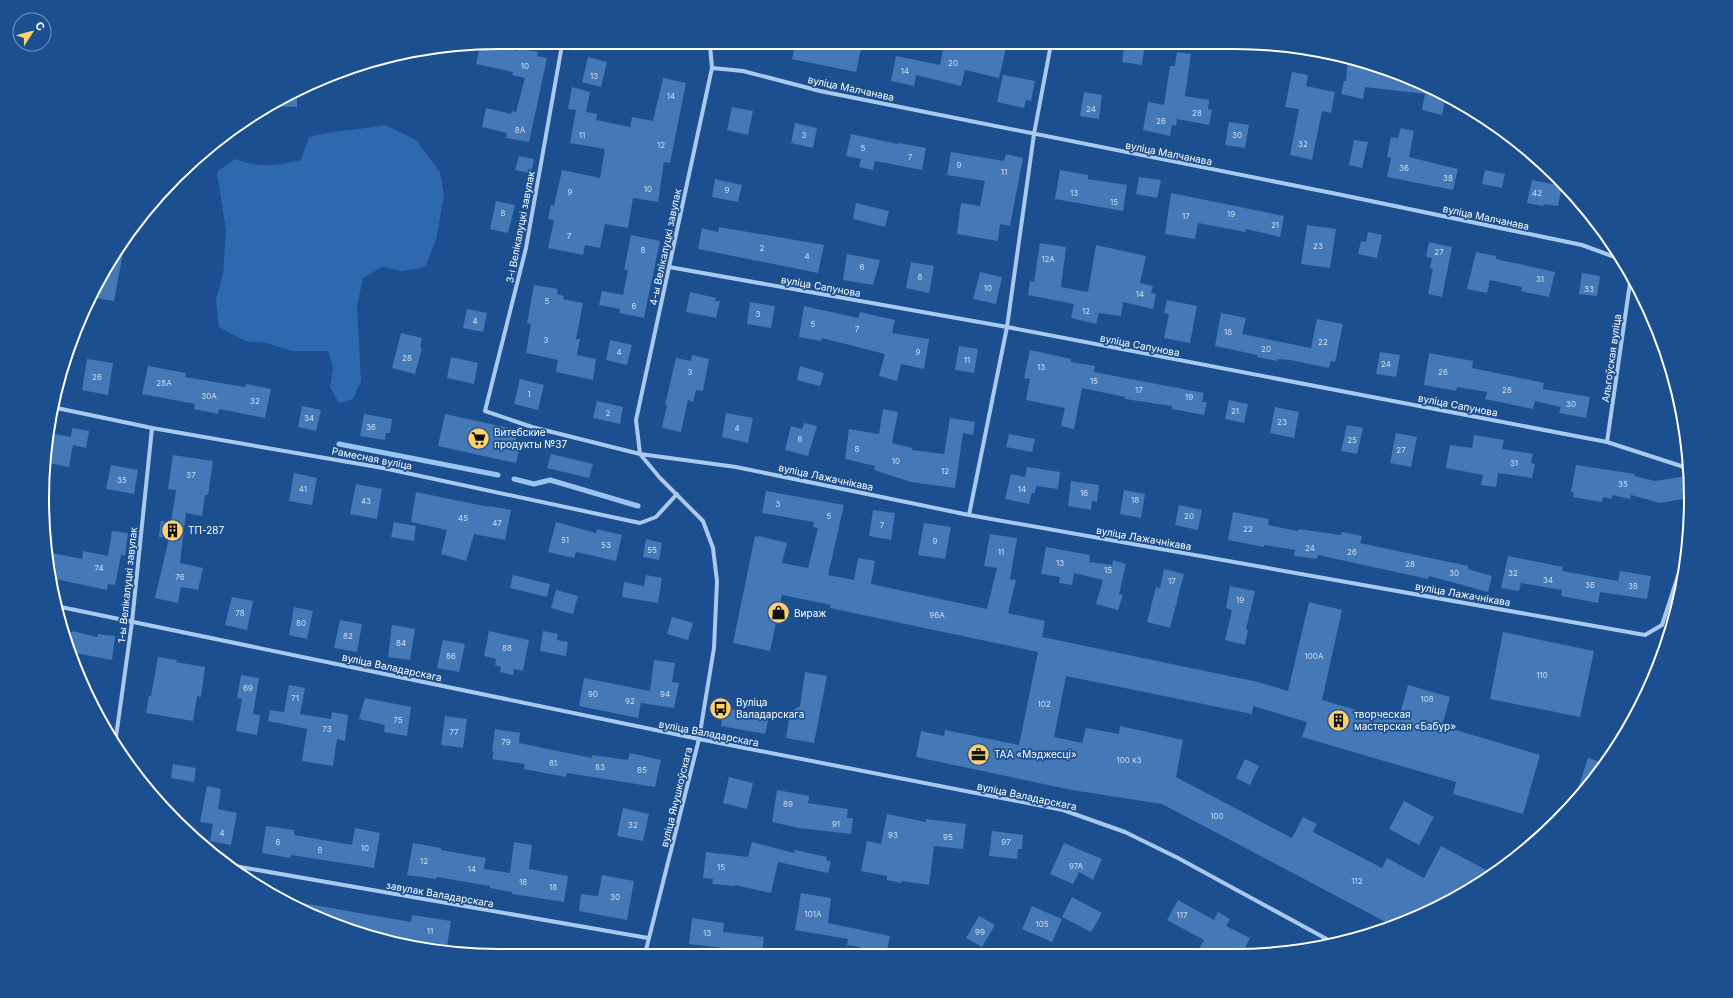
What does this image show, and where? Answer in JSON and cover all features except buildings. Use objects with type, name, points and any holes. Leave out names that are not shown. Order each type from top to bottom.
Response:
[{"type":"street","name":"3-і Велікалуцкі завулак","points":[[486,410],[526,248],[561,49]]},
{"type":"street","name":"4-ы Велікалуцкі завулак","points":[[640,454],[636,420],[712,68],[710,49]]},
{"type":"street","points":[[969,515],[1007,327],[1034,134],[1050,49]]},
{"type":"street","name":"вуліца Малчанава","points":[[712,68],[744,71],[820,91],[1342,195],[1574,244],[1613,257]]},
{"type":"street","name":"вуліца Сапунова","points":[[669,267],[1007,327],[1607,442],[1683,467]]},
{"type":"street","name":"Альгоўская вуліца","points":[[1607,442],[1630,285]]},
{"type":"street","name":"Рамесная вуліца","points":[[59,408],[152,428],[383,468],[640,523],[656,517],[677,494]]},
{"type":"street","name":"вуліца Лажачнікава","points":[[486,410],[532,426],[640,454],[736,467],[969,515],[1645,635],[1662,625],[1676,583]]},
{"type":"street","name":"1-ы Велікалуцкі завулак","points":[[116,735],[132,622],[152,428]]},
{"type":"street","name":"вуліца Янушкоўскага","points":[[640,454],[660,478],[702,521],[713,548],[717,581],[714,648],[699,739],[645,949]]},
{"type":"street","name":"вуліца Валадарскага","points":[[62,607],[699,739],[1063,810],[1125,832],[1178,858],[1327,939]]},
{"type":"street","name":"завулак Валадарскага","points":[[241,867],[648,938]]},
{"type":"shaded area","points":[[385,125],[416,140],[440,172],[444,195],[436,240],[425,267],[402,271],[382,267],[363,278],[357,306],[361,381],[353,399],[339,403],[330,387],[333,368],[328,351],[292,351],[266,343],[245,341],[219,327],[216,300],[223,274],[226,230],[217,172],[235,159],[260,165],[284,164],[301,160],[309,137]]},
{"type":"waterway","points":[[339,444],[498,475]]},
{"type":"waterway","points":[[514,479],[534,484],[550,480],[638,506]]},
{"type":"place","name":"Витебские продукты №37","points":[[478,438]]},
{"type":"place","name":"ТП-287","points":[[172,530]]},
{"type":"place","name":"Вираж","points":[[778,613]]},
{"type":"place","name":"Вуліца Валадарскага","points":[[721,708]]},
{"type":"place","name":"творческая мастерская «Бабур»","points":[[1339,720]]},
{"type":"place","name":"ТАА «Мэджесці»","points":[[979,754]]}]
